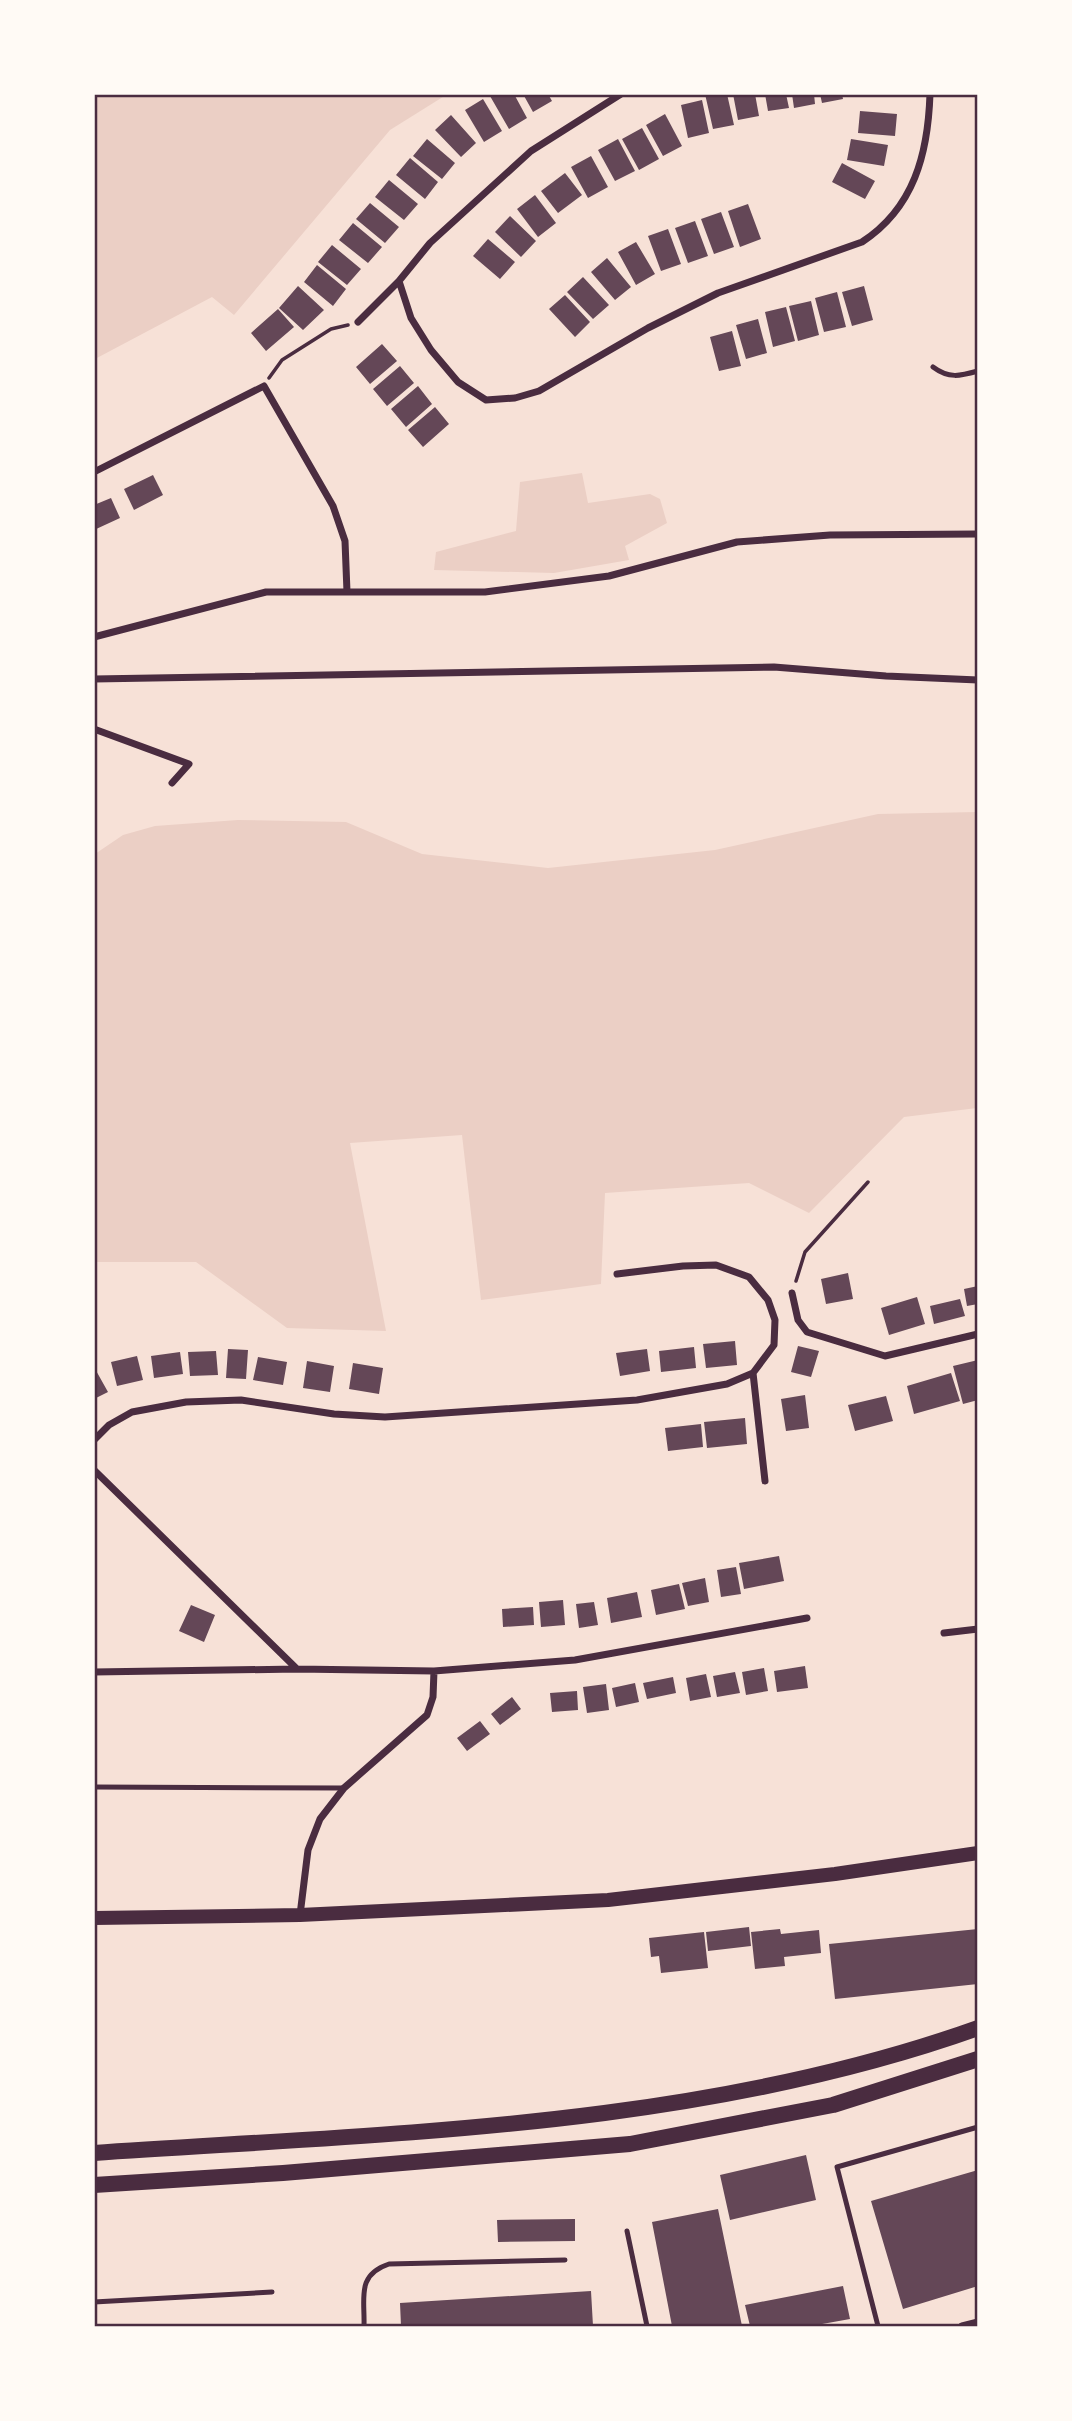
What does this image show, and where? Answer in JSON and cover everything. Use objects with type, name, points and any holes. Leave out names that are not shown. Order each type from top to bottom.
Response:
[{"type":"main road","points":[[94,1918],[300,1914],[608,1900],[835,1874],[978,1853]]},
{"type":"main road","points":[[94,2153],[367,2135],[605,2115],[716,2096],[821,2073],[938,2042],[978,2028]]},
{"type":"main road","points":[[94,2185],[283,2173],[630,2144],[833,2105],[978,2059]]},
{"type":"street","points":[[358,322],[439,235],[531,151],[621,94]]},
{"type":"street","points":[[399,281],[411,318],[431,349],[458,382],[485,400],[515,398],[539,391],[648,328],[718,293],[862,242],[882,229],[898,210],[914,182],[923,151],[930,94]]},
{"type":"street","points":[[94,472],[264,386],[333,506],[345,541],[346,592]]},
{"type":"street","points":[[94,637],[266,592],[485,592],[609,576],[737,542],[830,535],[978,534]]},
{"type":"street","points":[[94,679],[774,667],[978,680]]},
{"type":"street","points":[[94,729],[189,764],[172,783]]},
{"type":"street","points":[[94,1440],[109,1425],[132,1412],[186,1402],[241,1400],[334,1414],[385,1418],[638,1400],[727,1384],[753,1373],[774,1345],[775,1320],[768,1300],[749,1277],[716,1265],[617,1274]]},
{"type":"street","points":[[792,1293],[798,1320],[807,1332],[885,1356],[978,1334]]},
{"type":"street","points":[[753,1373],[765,1481]]},
{"type":"street","points":[[94,1470],[297,1669]]},
{"type":"street","points":[[94,1672],[297,1669],[435,1671],[575,1660],[807,1618]]},
{"type":"street","points":[[944,1633],[978,1629]]},
{"type":"street","points":[[300,1914],[308,1850],[320,1819],[344,1788],[427,1715],[433,1697],[435,1671]]},
{"type":"street","points":[[962,2326],[978,2322]]},
{"type":"lane","points":[[933,367],[954,377],[978,371]]},
{"type":"lane","points":[[94,1787],[344,1788]]},
{"type":"lane","points":[[878,2326],[837,2167],[978,2127]]},
{"type":"lane","points":[[627,2231],[647,2326]]},
{"type":"lane","points":[[364,2326],[365,2282],[369,2274],[378,2267],[389,2264],[565,2260]]},
{"type":"lane","points":[[94,2302],[272,2292]]},
{"type":"path","points":[[264,386],[282,360],[331,330],[358,322]]},
{"type":"path","points":[[792,1293],[805,1252],[868,1182]]},
{"type":"shaded area","points":[[95,94],[446,95],[390,130],[234,315],[212,297],[95,359]]},
{"type":"shaded area","points":[[582,473],[588,503],[650,494],[660,499],[667,523],[625,546],[629,560],[554,573],[434,570],[436,552],[516,531],[520,482]]},
{"type":"shaded area","points":[[977,812],[977,1108],[904,1117],[809,1213],[749,1183],[605,1193],[601,1284],[481,1300],[462,1135],[350,1143],[386,1331],[287,1328],[196,1262],[95,1262],[95,854],[123,835],[155,826],[238,820],[346,822],[422,854],[548,868],[715,850],[878,814]]},
{"type":"building","points":[[514,94],[527,118],[509,129],[490,96]]},
{"type":"building","points":[[523,94],[548,94],[552,101],[533,112]]},
{"type":"building","points":[[705,94],[727,94],[734,125],[713,129]]},
{"type":"building","points":[[733,94],[755,94],[759,116],[738,120]]},
{"type":"building","points":[[765,94],[786,94],[789,108],[768,111]]},
{"type":"building","points":[[792,94],[814,94],[815,104],[794,108]]},
{"type":"building","points":[[820,94],[842,94],[843,99],[822,103]]},
{"type":"building","points":[[483,99],[502,131],[484,142],[465,110]]},
{"type":"building","points":[[702,100],[709,133],[688,138],[681,105]]},
{"type":"building","points":[[860,111],[897,114],[895,136],[858,133]]},
{"type":"building","points":[[665,114],[682,146],[663,156],[646,125]]},
{"type":"building","points":[[451,115],[476,143],[461,157],[435,130]]},
{"type":"building","points":[[642,128],[659,159],[639,170],[622,139]]},
{"type":"building","points":[[427,139],[455,163],[442,179],[413,156]]},
{"type":"building","points":[[618,139],[635,171],[615,181],[598,150]]},
{"type":"building","points":[[851,139],[888,145],[884,166],[847,160]]},
{"type":"building","points":[[591,156],[608,187],[588,198],[571,167]]},
{"type":"building","points":[[410,158],[438,182],[425,199],[396,175]]},
{"type":"building","points":[[842,163],[875,181],[865,199],[832,182]]},
{"type":"building","points":[[565,173],[582,195],[558,213],[541,191]]},
{"type":"building","points":[[389,180],[418,204],[404,220],[375,197]]},
{"type":"building","points":[[535,195],[556,223],[538,237],[517,209]]},
{"type":"building","points":[[370,203],[399,227],[385,243],[356,219]]},
{"type":"building","points":[[748,204],[761,239],[740,247],[728,211]]},
{"type":"building","points":[[721,212],[734,247],[714,254],[701,219]]},
{"type":"building","points":[[510,216],[536,241],[521,257],[495,232]]},
{"type":"building","points":[[695,221],[708,256],[688,263],[675,228]]},
{"type":"building","points":[[353,223],[382,247],[368,263],[339,240]]},
{"type":"building","points":[[668,229],[681,264],[661,271],[648,236]]},
{"type":"building","points":[[488,239],[515,262],[500,279],[473,256]]},
{"type":"building","points":[[636,242],[655,274],[636,285],[618,252]]},
{"type":"building","points":[[332,245],[361,269],[347,285],[318,262]]},
{"type":"building","points":[[607,258],[631,287],[615,300],[591,272]]},
{"type":"building","points":[[317,265],[346,289],[333,306],[304,282]]},
{"type":"building","points":[[583,277],[609,305],[593,319],[567,292]]},
{"type":"building","points":[[298,286],[324,310],[303,330],[279,308]]},
{"type":"building","points":[[864,286],[873,320],[852,326],[842,292]]},
{"type":"building","points":[[837,292],[846,327],[824,332],[815,298]]},
{"type":"building","points":[[565,295],[590,322],[575,337],[549,309]]},
{"type":"building","points":[[811,301],[819,335],[798,341],[789,306]]},
{"type":"building","points":[[786,307],[795,341],[773,347],[765,312]]},
{"type":"building","points":[[278,309],[294,327],[266,351],[251,333]]},
{"type":"building","points":[[758,319],[767,353],[746,359],[736,325]]},
{"type":"building","points":[[732,331],[741,366],[719,371],[710,337]]},
{"type":"building","points":[[382,344],[397,361],[370,384],[356,367]]},
{"type":"building","points":[[400,366],[414,383],[387,406],[373,389]]},
{"type":"building","points":[[418,386],[432,404],[406,427],[391,409]]},
{"type":"building","points":[[435,407],[449,424],[423,447],[408,430]]},
{"type":"building","points":[[153,475],[163,495],[134,510],[124,489]]},
{"type":"building","points":[[111,498],[120,518],[94,530],[94,505]]},
{"type":"building","points":[[848,1273],[853,1299],[826,1304],[821,1279]]},
{"type":"building","points":[[978,1286],[978,1304],[967,1306],[964,1289]]},
{"type":"building","points":[[917,1297],[925,1324],[889,1335],[881,1308]]},
{"type":"building","points":[[960,1299],[965,1316],[934,1324],[930,1306]]},
{"type":"building","points":[[735,1341],[737,1365],[706,1368],[703,1344]]},
{"type":"building","points":[[798,1346],[819,1351],[811,1377],[791,1372]]},
{"type":"building","points":[[694,1347],[696,1368],[661,1372],[659,1351]]},
{"type":"building","points":[[228,1349],[248,1350],[246,1379],[226,1378]]},
{"type":"building","points":[[647,1349],[650,1371],[620,1376],[616,1353]]},
{"type":"building","points":[[216,1351],[218,1375],[190,1376],[188,1352]]},
{"type":"building","points":[[180,1352],[183,1374],[154,1378],[151,1356]]},
{"type":"building","points":[[137,1356],[143,1380],[117,1386],[111,1362]]},
{"type":"building","points":[[258,1357],[287,1362],[283,1385],[253,1380]]},
{"type":"building","points":[[978,1360],[978,1400],[963,1404],[953,1366]]},
{"type":"building","points":[[307,1361],[334,1366],[330,1392],[303,1388]]},
{"type":"building","points":[[353,1363],[383,1368],[379,1394],[349,1389]]},
{"type":"building","points":[[94,1367],[108,1392],[94,1399]]},
{"type":"building","points":[[951,1373],[960,1401],[914,1414],[907,1386]]},
{"type":"building","points":[[805,1395],[809,1428],[786,1431],[781,1399]]},
{"type":"building","points":[[886,1396],[893,1421],[855,1431],[848,1405]]},
{"type":"building","points":[[745,1418],[747,1444],[707,1448],[704,1422]]},
{"type":"building","points":[[701,1424],[703,1447],[668,1451],[665,1428]]},
{"type":"building","points":[[779,1556],[784,1581],[744,1589],[739,1563]]},
{"type":"building","points":[[736,1567],[741,1594],[721,1597],[717,1570]]},
{"type":"building","points":[[705,1578],[709,1602],[688,1606],[682,1583]]},
{"type":"building","points":[[679,1584],[685,1609],[656,1615],[651,1590]]},
{"type":"building","points":[[637,1592],[642,1617],[611,1623],[607,1598]]},
{"type":"building","points":[[563,1600],[565,1625],[541,1627],[539,1602]]},
{"type":"building","points":[[594,1602],[598,1625],[579,1628],[576,1604]]},
{"type":"building","points":[[191,1605],[215,1615],[204,1642],[179,1631]]},
{"type":"building","points":[[533,1607],[534,1625],[503,1627],[502,1609]]},
{"type":"building","points":[[805,1666],[808,1688],[777,1692],[774,1671]]},
{"type":"building","points":[[764,1668],[768,1691],[746,1695],[742,1672]]},
{"type":"building","points":[[735,1672],[740,1693],[717,1697],[713,1676]]},
{"type":"building","points":[[706,1674],[711,1697],[690,1701],[686,1678]]},
{"type":"building","points":[[673,1677],[676,1693],[647,1699],[643,1683]]},
{"type":"building","points":[[635,1683],[639,1702],[616,1707],[612,1688]]},
{"type":"building","points":[[606,1684],[609,1710],[587,1713],[583,1687]]},
{"type":"building","points":[[577,1691],[578,1710],[552,1712],[550,1693]]},
{"type":"building","points":[[512,1697],[521,1709],[500,1725],[491,1714]]},
{"type":"building","points":[[480,1721],[490,1734],[467,1751],[457,1738]]},
{"type":"building","points":[[749,1927],[751,1946],[708,1951],[706,1932]]},
{"type":"building","points":[[780,1929],[781,1934],[819,1930],[821,1953],[784,1957],[785,1966],[755,1969],[751,1932]]},
{"type":"building","points":[[978,1929],[978,1984],[835,1999],[829,1944]]},
{"type":"building","points":[[704,1932],[708,1968],[661,1973],[659,1956],[651,1957],[649,1938]]},
{"type":"building","points":[[806,2155],[816,2200],[730,2220],[720,2175]]},
{"type":"building","points":[[978,2170],[978,2286],[903,2309],[871,2201]]},
{"type":"building","points":[[718,2209],[742,2326],[672,2326],[652,2222]]},
{"type":"building","points":[[575,2219],[575,2241],[498,2242],[497,2220]]},
{"type":"building","points":[[843,2286],[850,2319],[811,2326],[750,2326],[745,2305]]},
{"type":"building","points":[[591,2291],[593,2326],[401,2326],[400,2303]]}]
